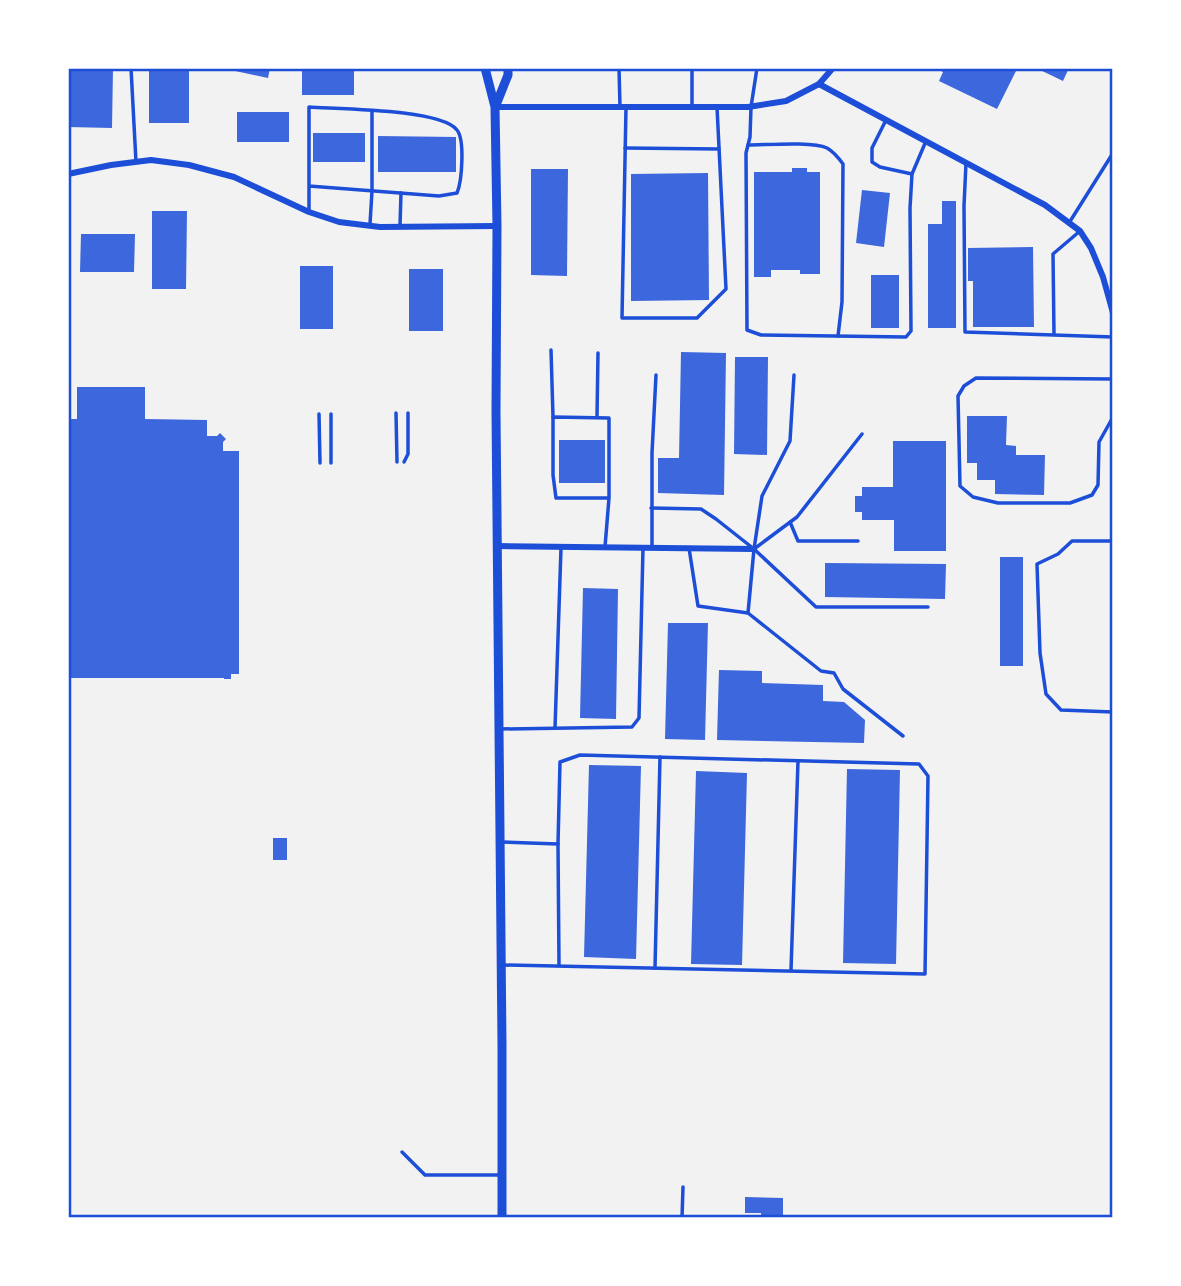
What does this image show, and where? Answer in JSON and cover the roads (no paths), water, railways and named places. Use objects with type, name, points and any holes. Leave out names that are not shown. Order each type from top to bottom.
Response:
[{"type":"main road","points":[[485,68],[495,107],[497,226],[495,347],[502,1218]]},
{"type":"main road","points":[[495,107],[508,75],[508,68]]},
{"type":"street","points":[[495,107],[751,107],[786,101],[819,84],[833,68]]},
{"type":"street","points":[[819,84],[1045,205],[1080,231],[1091,248],[1113,313]]},
{"type":"street","points":[[68,174],[151,160],[189,165],[234,177],[309,212],[339,222],[400,227],[497,226]]},
{"type":"street","points":[[497,546],[754,549]]},
{"type":"lane","points":[[131,68],[136,162]]},
{"type":"lane","points":[[619,68],[625,148],[622,318],[697,318],[726,289],[717,107]]},
{"type":"lane","points":[[692,68],[692,107]]},
{"type":"lane","points":[[757,68],[746,153],[747,330],[761,335],[906,337],[911,331],[912,174],[926,141]]},
{"type":"lane","points":[[309,186],[439,196],[457,193],[460,186],[462,140],[459,132],[450,124],[408,113],[309,107],[309,186],[309,212]]},
{"type":"lane","points":[[369,226],[372,111]]},
{"type":"lane","points":[[886,120],[872,148],[873,162],[880,167],[912,174]]},
{"type":"lane","points":[[748,145],[824,147],[837,155],[843,164],[842,302],[838,336]]},
{"type":"lane","points":[[625,148],[719,149]]},
{"type":"lane","points":[[1069,223],[1113,153]]},
{"type":"lane","points":[[966,163],[965,332],[1113,337]]},
{"type":"lane","points":[[400,227],[401,193]]},
{"type":"lane","points":[[1054,334],[1053,254],[1080,231]]},
{"type":"lane","points":[[551,349],[553,475],[556,498],[609,498]]},
{"type":"lane","points":[[597,417],[598,353]]},
{"type":"lane","points":[[652,548],[652,453],[656,375]]},
{"type":"lane","points":[[748,613],[762,496],[790,441],[794,375]]},
{"type":"lane","points":[[1113,379],[976,378],[964,386],[958,397],[960,486],[973,497],[999,503],[1070,503],[1092,495],[1098,485],[1099,442],[1113,417]]},
{"type":"lane","points":[[396,413],[397,462]]},
{"type":"lane","points":[[404,462],[408,454],[408,413]]},
{"type":"lane","points":[[319,414],[320,463]]},
{"type":"lane","points":[[331,414],[331,463]]},
{"type":"lane","points":[[552,417],[609,418],[609,498],[605,547]]},
{"type":"lane","points":[[754,549],[797,517],[862,434]]},
{"type":"lane","points":[[651,508],[701,509],[754,549],[816,607],[928,607]]},
{"type":"lane","points":[[790,522],[798,541],[858,541]]},
{"type":"lane","points":[[1113,541],[1072,541],[1058,554],[1037,564],[1040,653],[1046,694],[1061,710],[1113,712]]},
{"type":"lane","points":[[555,728],[561,547]]},
{"type":"lane","points":[[500,729],[632,727],[639,718],[643,548]]},
{"type":"lane","points":[[689,548],[698,606],[748,613],[821,671],[834,673],[843,689],[903,736]]},
{"type":"lane","points":[[502,965],[925,974],[928,776],[919,764],[580,755],[560,762],[559,965]]},
{"type":"lane","points":[[655,968],[660,757]]},
{"type":"lane","points":[[792,970],[797,761]]},
{"type":"lane","points":[[501,842],[558,844]]},
{"type":"lane","points":[[402,1152],[425,1175],[502,1175]]},
{"type":"lane","points":[[682,1187],[682,1218]]}]
